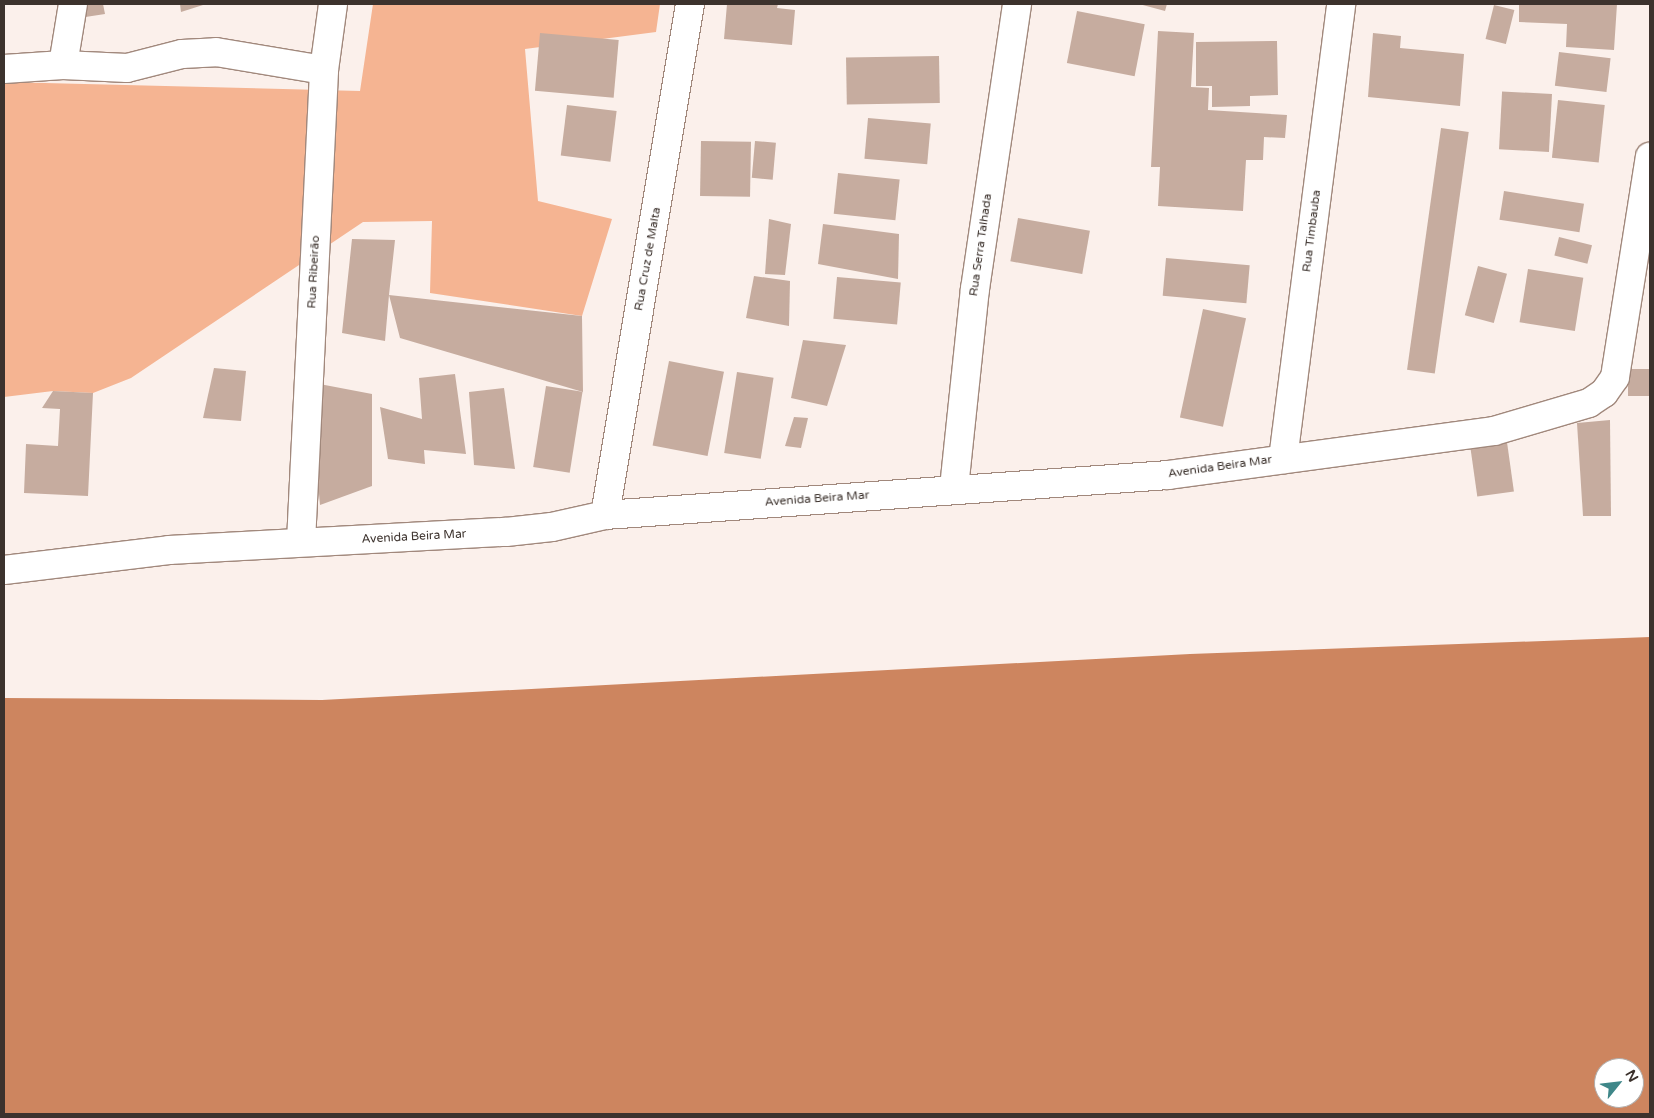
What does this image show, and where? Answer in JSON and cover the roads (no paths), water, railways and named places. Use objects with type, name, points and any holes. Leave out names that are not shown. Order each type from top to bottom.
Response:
[{"type":"street","points":[[63,66],[74,4]]},
{"type":"street","name":"Rua Ribeirão","points":[[301,542],[324,70],[334,4]]},
{"type":"street","name":"Rua Cruz de Malta","points":[[606,515],[690,4]]},
{"type":"street","name":"Rua Serra Talhada","points":[[954,488],[975,288],[1017,4]]},
{"type":"street","name":"Rua Timbauba","points":[[1283,459],[1341,4]]},
{"type":"street","points":[[4,69],[63,66],[127,68],[182,54],[216,52],[324,70]]},
{"type":"street","name":"Avenida Beira Mar","points":[[4,570],[169,550],[506,532],[552,527],[606,515],[954,488],[1168,474],[1494,431],[1589,403],[1604,393],[1615,377],[1650,157]]}]
